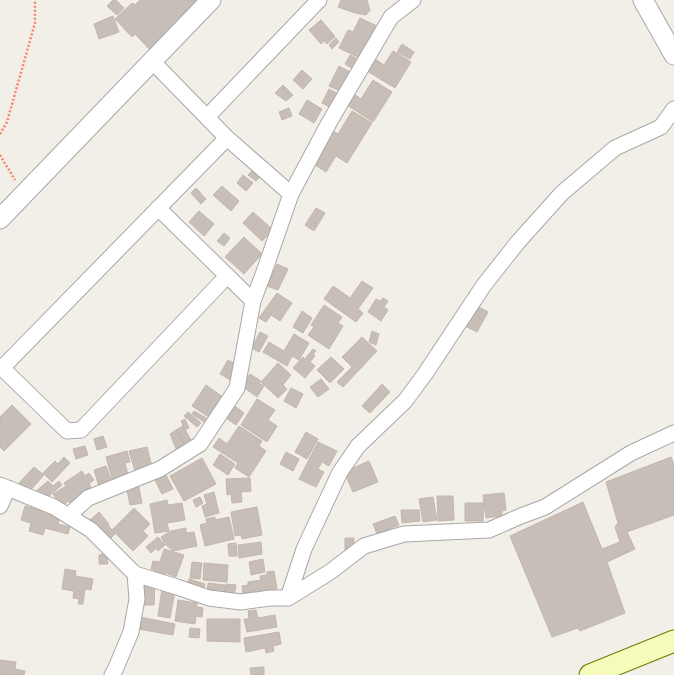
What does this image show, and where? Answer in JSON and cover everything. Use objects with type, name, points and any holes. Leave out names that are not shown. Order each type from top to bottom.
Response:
[{"type":"main road","points":[[590,675],[674,641]]},
{"type":"street","points":[[0,219],[211,0]]},
{"type":"street","points":[[207,118],[319,0]]},
{"type":"street","points":[[69,515],[88,498],[160,469],[200,444],[237,388],[253,301],[290,194],[330,120],[391,17],[412,0]]},
{"type":"street","points":[[644,0],[674,55]]},
{"type":"street","points":[[152,61],[227,138],[290,194]]},
{"type":"street","points":[[288,598],[304,549],[340,472],[358,446],[405,401],[425,374],[484,285],[518,242],[562,193],[615,148],[661,127],[674,109]]},
{"type":"street","points":[[227,138],[1,367],[67,431],[81,430],[227,276]]},
{"type":"street","points":[[158,208],[253,301]]},
{"type":"street","points":[[0,506],[4,486],[54,507],[91,530],[135,574],[209,598],[241,602],[270,598],[288,598],[330,572],[364,546],[404,534],[489,530],[545,507],[631,453],[674,433]]},
{"type":"street","points":[[112,675],[131,632],[137,599],[135,574]]},
{"type":"path","points":[[0,134],[6,122],[35,23],[35,0]]},
{"type":"path","points":[[0,155],[24,194]]},
{"type":"building","points":[[113,0],[116,0],[124,8],[117,15],[107,6]]},
{"type":"building","points":[[140,0],[205,0],[153,53],[135,34],[132,37],[115,19],[132,3],[135,5]]},
{"type":"building","points":[[341,0],[367,0],[370,10],[366,15],[355,13],[338,7]]},
{"type":"building","points":[[113,16],[119,32],[99,39],[94,24]]},
{"type":"building","points":[[360,18],[379,27],[364,60],[339,48],[348,30],[353,32]]},
{"type":"building","points":[[321,20],[333,34],[321,44],[309,30]]},
{"type":"building","points":[[333,34],[335,37],[327,44],[325,41]]},
{"type":"building","points":[[336,38],[339,42],[332,49],[329,45]]},
{"type":"building","points":[[402,44],[414,52],[410,59],[397,52]]},
{"type":"building","points":[[393,51],[411,62],[395,88],[367,71],[375,59],[384,65]]},
{"type":"building","points":[[350,55],[361,61],[355,70],[345,64]]},
{"type":"building","points":[[339,66],[352,73],[342,92],[329,86]]},
{"type":"building","points":[[302,70],[312,79],[303,89],[293,80]]},
{"type":"building","points":[[373,80],[392,92],[373,122],[347,105],[354,94],[361,99]]},
{"type":"building","points":[[283,85],[293,95],[286,101],[275,93]]},
{"type":"building","points":[[329,89],[340,95],[333,109],[322,103]]},
{"type":"building","points":[[307,100],[322,109],[314,123],[299,114]]},
{"type":"building","points":[[289,108],[292,116],[282,120],[279,112]]},
{"type":"building","points":[[352,111],[372,123],[347,163],[336,156],[326,172],[309,161],[330,129],[338,134]]},
{"type":"building","points":[[253,170],[260,177],[256,181],[248,175]]},
{"type":"building","points":[[243,175],[253,183],[246,191],[237,183]]},
{"type":"building","points":[[222,186],[239,201],[231,211],[213,195]]},
{"type":"building","points":[[196,188],[206,199],[201,204],[191,193]]},
{"type":"building","points":[[316,208],[325,213],[314,231],[305,225]]},
{"type":"building","points":[[199,211],[214,224],[204,236],[189,222]]},
{"type":"building","points":[[253,212],[273,230],[262,241],[243,223]]},
{"type":"building","points":[[224,233],[230,238],[224,246],[217,241]]},
{"type":"building","points":[[244,237],[262,254],[244,274],[225,257]]},
{"type":"building","points":[[277,264],[288,269],[278,290],[267,286]]},
{"type":"building","points":[[362,281],[373,288],[358,309],[363,313],[356,322],[324,299],[333,286],[350,298]]},
{"type":"building","points":[[277,293],[292,303],[280,321],[271,315],[266,322],[259,318]]},
{"type":"building","points":[[383,298],[388,301],[384,307],[388,310],[381,321],[368,312],[376,299],[380,301]]},
{"type":"building","points":[[324,305],[342,317],[338,323],[343,326],[329,349],[308,335],[314,327],[311,325]]},
{"type":"building","points":[[477,306],[488,312],[477,332],[465,326]]},
{"type":"building","points":[[302,311],[312,318],[303,333],[293,327]]},
{"type":"building","points":[[372,331],[379,334],[376,345],[369,342]]},
{"type":"building","points":[[260,332],[268,336],[259,352],[251,348]]},
{"type":"building","points":[[294,334],[309,343],[299,360],[292,356],[287,366],[263,352],[269,342],[284,351]]},
{"type":"building","points":[[362,337],[377,351],[343,387],[337,382],[352,367],[342,357]]},
{"type":"building","points":[[313,349],[316,351],[313,354],[315,356],[310,362],[315,366],[305,378],[293,368],[303,357],[305,359]]},
{"type":"building","points":[[331,357],[344,369],[330,383],[317,370]]},
{"type":"building","points":[[228,360],[240,367],[232,381],[220,374]]},
{"type":"building","points":[[278,363],[291,375],[283,385],[287,389],[278,398],[261,382]]},
{"type":"building","points":[[250,374],[261,381],[259,383],[264,386],[257,397],[242,386]]},
{"type":"building","points":[[321,379],[329,389],[318,397],[310,387]]},
{"type":"building","points":[[382,384],[390,392],[370,413],[362,406]]},
{"type":"building","points":[[206,385],[223,397],[210,418],[192,406]]},
{"type":"building","points":[[291,388],[303,394],[296,408],[284,401]]},
{"type":"building","points":[[257,399],[275,410],[268,420],[277,426],[267,442],[241,425]]},
{"type":"building","points":[[232,404],[244,413],[236,425],[223,416]]},
{"type":"building","points":[[12,405],[31,424],[4,451],[0,447],[0,417]]},
{"type":"building","points":[[194,411],[206,418],[204,422],[192,414]]},
{"type":"building","points":[[188,412],[201,423],[197,427],[184,416]]},
{"type":"building","points":[[185,419],[189,428],[185,430],[181,421]]},
{"type":"building","points":[[183,426],[192,442],[185,445],[176,430]]},
{"type":"building","points":[[239,426],[262,441],[259,446],[266,451],[249,477],[235,468],[238,463],[213,447],[219,438],[227,444]]},
{"type":"building","points":[[176,430],[185,445],[177,451],[170,434]]},
{"type":"building","points":[[306,432],[318,439],[307,459],[295,452]]},
{"type":"building","points":[[103,436],[107,447],[97,450],[94,439]]},
{"type":"building","points":[[318,442],[337,451],[329,466],[322,462],[318,469],[324,472],[316,487],[299,479]]},
{"type":"building","points":[[85,446],[88,455],[76,459],[73,449]]},
{"type":"building","points":[[147,447],[152,467],[135,471],[129,451]]},
{"type":"building","points":[[127,451],[130,462],[125,463],[128,475],[112,479],[106,457]]},
{"type":"building","points":[[286,452],[299,459],[293,471],[280,464]]},
{"type":"building","points":[[220,454],[235,464],[228,475],[213,465]]},
{"type":"building","points":[[64,457],[70,463],[52,482],[43,473],[55,461],[58,464]]},
{"type":"building","points":[[671,457],[674,465],[674,515],[627,532],[635,549],[607,562],[625,613],[580,631],[578,628],[552,637],[510,536],[583,502],[602,549],[620,542],[615,527],[618,523],[606,482]]},
{"type":"building","points":[[202,458],[216,484],[184,501],[170,476]]},
{"type":"building","points":[[369,461],[378,482],[353,492],[344,472]]},
{"type":"building","points":[[106,466],[112,483],[99,487],[94,470]]},
{"type":"building","points":[[34,467],[44,475],[27,494],[17,485]]},
{"type":"building","points":[[82,471],[85,476],[89,473],[94,480],[89,484],[91,487],[75,497],[77,501],[71,505],[69,501],[61,506],[53,494],[66,486],[64,483]]},
{"type":"building","points":[[165,473],[173,489],[162,494],[154,478]]},
{"type":"building","points":[[250,478],[251,491],[241,492],[242,502],[232,503],[231,494],[227,495],[226,479]]},
{"type":"building","points":[[48,481],[53,486],[59,481],[62,485],[43,501],[35,492]]},
{"type":"building","points":[[138,483],[142,503],[130,505],[126,485]]},
{"type":"building","points":[[214,492],[219,513],[205,517],[202,506],[207,504],[204,495]]},
{"type":"building","points":[[504,493],[506,510],[502,511],[502,516],[486,518],[483,495]]},
{"type":"building","points":[[437,496],[453,496],[454,520],[438,521]]},
{"type":"building","points":[[200,497],[203,503],[196,507],[193,500]]},
{"type":"building","points":[[433,497],[437,520],[423,522],[419,499]]},
{"type":"building","points":[[167,500],[168,505],[182,503],[185,520],[167,523],[169,531],[155,533],[150,504]]},
{"type":"building","points":[[465,503],[484,503],[483,521],[465,521]]},
{"type":"building","points":[[25,506],[60,516],[58,524],[70,527],[68,534],[45,528],[43,535],[29,531],[31,523],[21,520]]},
{"type":"building","points":[[257,507],[262,535],[242,539],[241,535],[235,536],[231,512]]},
{"type":"building","points":[[134,508],[150,524],[143,531],[148,536],[133,551],[112,530]]},
{"type":"building","points":[[401,510],[419,510],[420,521],[402,523]]},
{"type":"building","points":[[99,512],[115,534],[108,541],[87,523]]},
{"type":"building","points":[[395,516],[399,525],[377,534],[373,524]]},
{"type":"building","points":[[215,517],[215,520],[229,517],[234,539],[205,546],[200,525],[207,523],[206,519]]},
{"type":"building","points":[[186,528],[186,533],[194,532],[197,546],[173,551],[166,545],[161,537],[171,531]]},
{"type":"building","points":[[158,537],[165,545],[158,551],[156,548],[151,553],[146,547]]},
{"type":"building","points":[[345,538],[354,538],[353,550],[345,550]]},
{"type":"building","points":[[261,542],[262,554],[239,558],[238,545]]},
{"type":"building","points":[[236,543],[237,556],[229,556],[228,544]]},
{"type":"building","points":[[164,549],[184,555],[176,577],[165,573],[164,577],[154,574],[154,570],[151,569],[153,561],[160,562]]},
{"type":"building","points":[[107,554],[108,564],[99,564],[99,555]]},
{"type":"building","points":[[263,559],[265,572],[251,575],[249,562]]},
{"type":"building","points":[[192,562],[202,563],[200,579],[190,578]]},
{"type":"building","points":[[204,563],[228,565],[227,582],[203,580]]},
{"type":"building","points":[[65,569],[76,571],[75,576],[93,579],[91,590],[85,589],[83,604],[78,604],[79,599],[73,598],[74,591],[62,589]]},
{"type":"building","points":[[274,571],[277,589],[265,591],[266,594],[243,595],[242,586],[248,585],[248,582],[261,580],[260,576],[267,575],[267,572]]},
{"type":"building","points":[[189,579],[205,584],[203,592],[187,587]]},
{"type":"building","points":[[144,581],[155,582],[154,605],[142,605]]},
{"type":"building","points":[[208,583],[225,585],[224,595],[207,594]]},
{"type":"building","points":[[226,584],[236,585],[234,597],[225,596]]},
{"type":"building","points":[[162,589],[175,591],[170,618],[158,616]]},
{"type":"building","points":[[178,600],[197,603],[197,607],[203,608],[202,617],[196,616],[195,624],[175,621]]},
{"type":"building","points":[[256,610],[258,618],[275,615],[277,627],[247,632],[244,619],[249,619],[248,611]]},
{"type":"building","points":[[140,617],[175,624],[173,635],[138,629]]},
{"type":"building","points":[[207,619],[240,619],[240,642],[207,641]]},
{"type":"building","points":[[190,628],[200,629],[199,638],[189,637]]},
{"type":"building","points":[[279,632],[281,644],[273,646],[274,651],[266,653],[265,648],[246,652],[244,638]]},
{"type":"building","points":[[0,660],[16,662],[15,669],[25,671],[24,675],[0,675]]},
{"type":"building","points":[[264,667],[264,675],[251,675],[250,668]]}]
